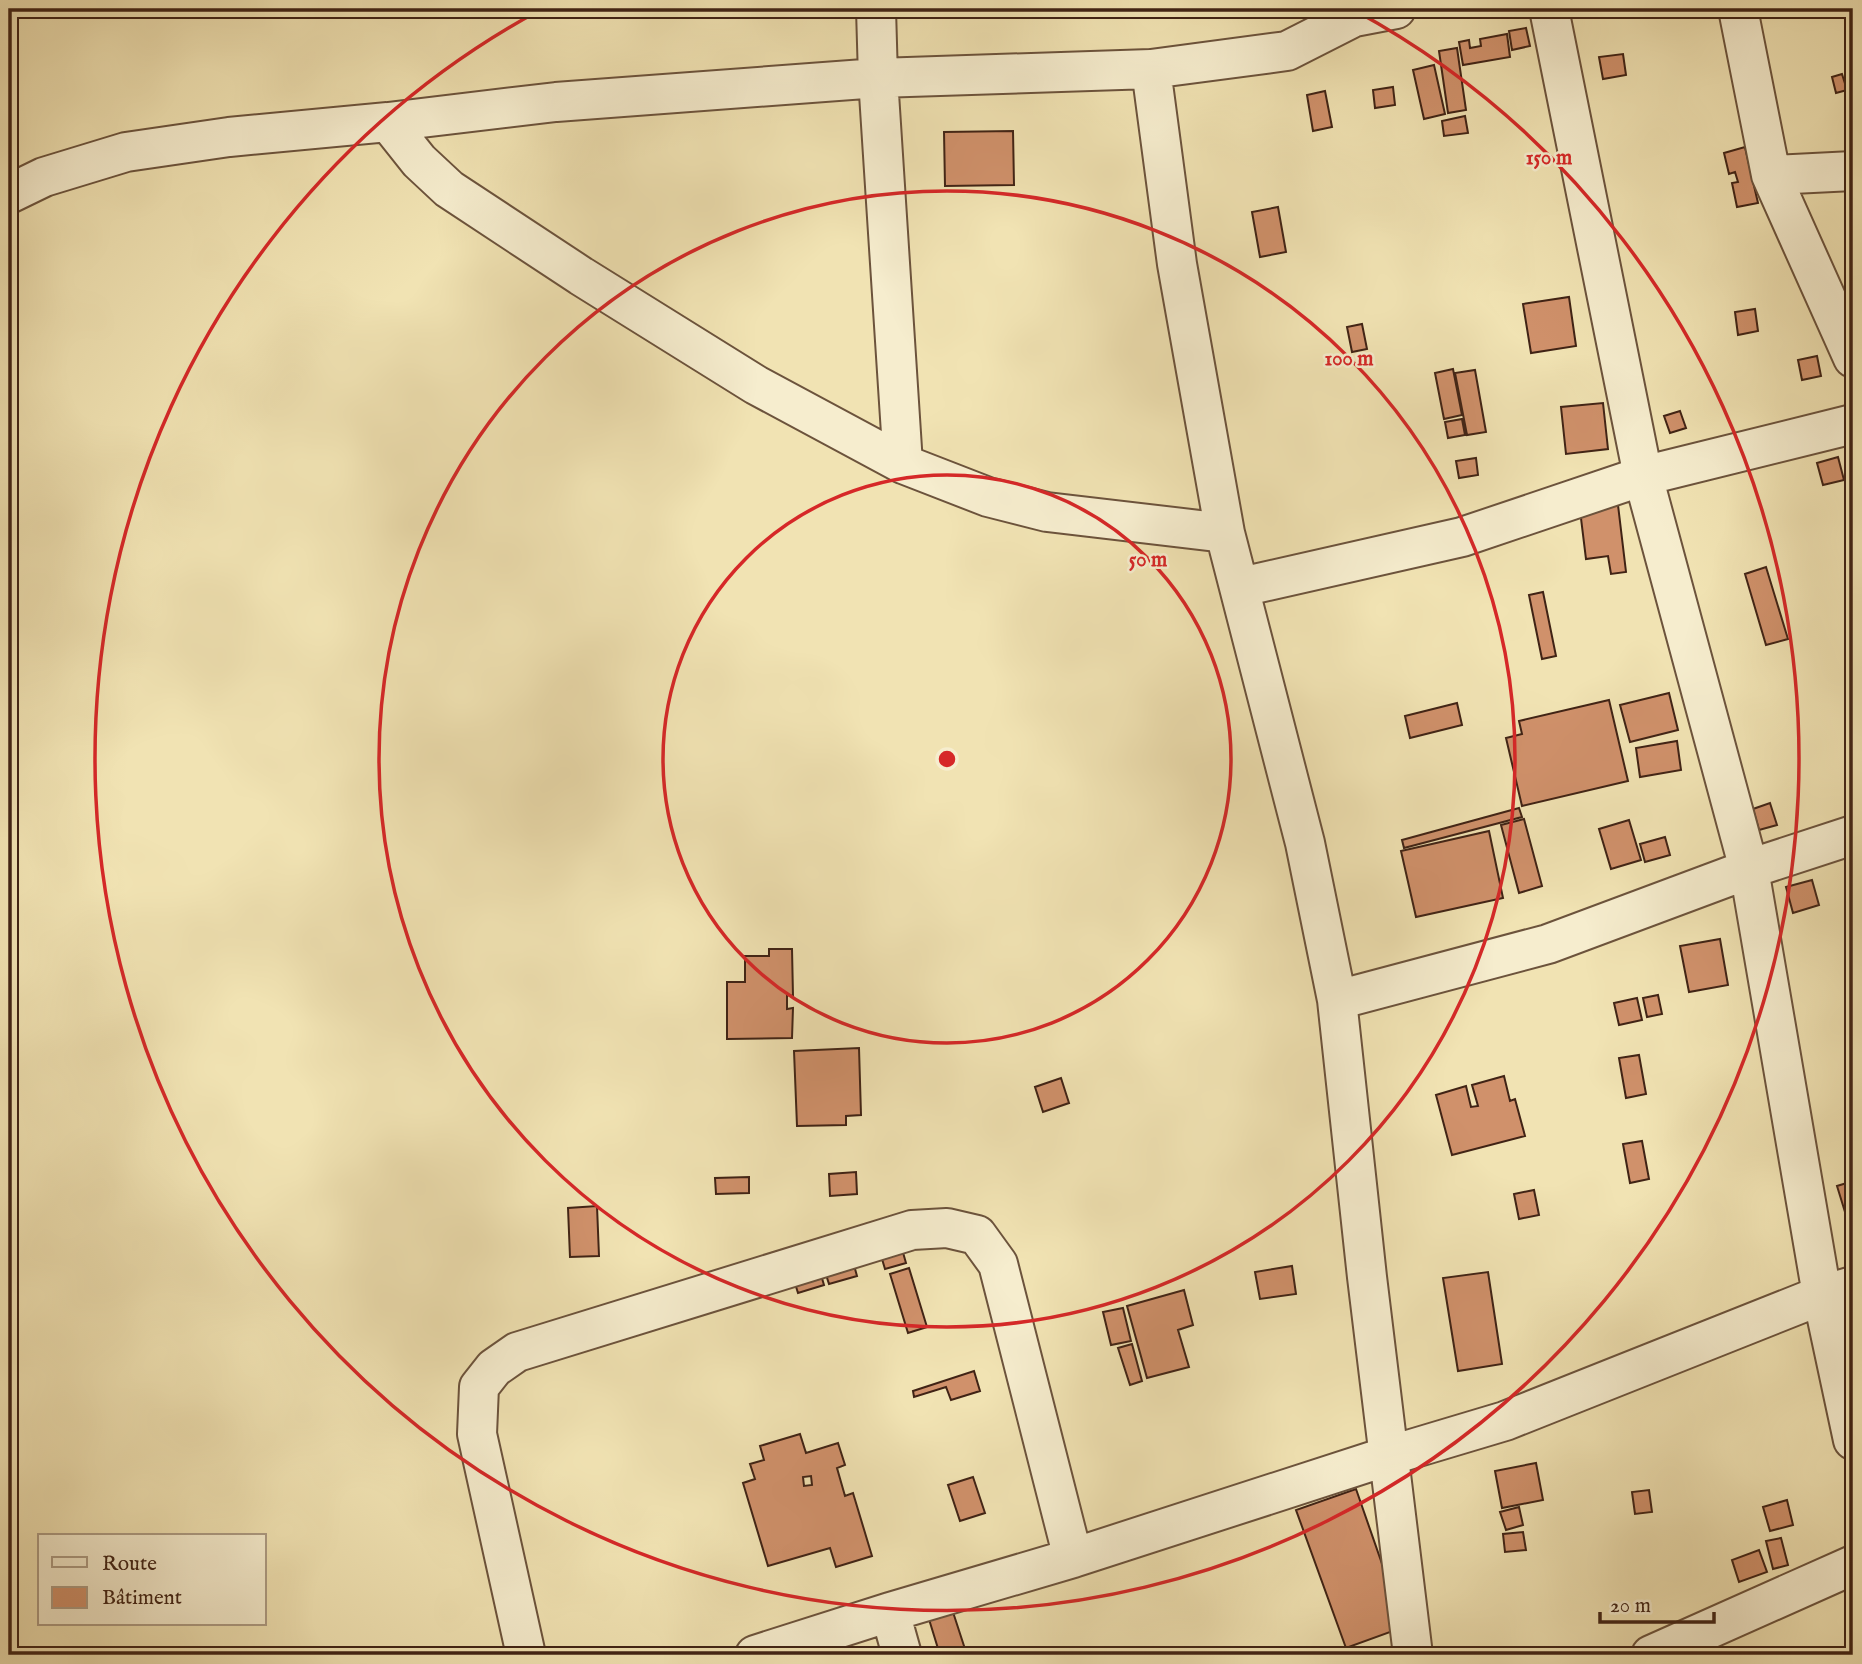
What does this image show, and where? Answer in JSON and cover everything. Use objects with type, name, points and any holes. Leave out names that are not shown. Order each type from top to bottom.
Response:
[{"type":"street","points":[[876,9],[903,464]]},
{"type":"street","points":[[9,194],[44,177],[126,152],[229,137],[556,102],[878,78],[1151,69],[1287,51],[1354,17],[1396,9]]},
{"type":"street","points":[[1549,9],[1643,476],[1749,869],[1838,1291],[1853,1440]]},
{"type":"street","points":[[1738,9],[1770,174],[1853,358]]},
{"type":"street","points":[[1151,69],[1177,264],[1225,533],[1305,842],[1338,1000],[1388,1456],[1413,1655]]},
{"type":"street","points":[[388,122],[419,161],[449,189],[756,385],[903,464],[988,497],[1047,512],[1225,533]]},
{"type":"street","points":[[1770,174],[1853,170]]},
{"type":"street","points":[[1241,587],[1462,537],[1643,476],[1853,424]]},
{"type":"street","points":[[1338,1000],[1548,944],[1749,869],[1853,835]]},
{"type":"street","points":[[526,1655],[477,1434],[480,1387],[494,1368],[517,1352],[912,1230],[947,1228],[977,1235],[999,1264],[1073,1558]]},
{"type":"street","points":[[755,1655],[1073,1558],[1505,1421],[1838,1291]]},
{"type":"street","points":[[1651,1655],[1853,1564]]},
{"type":"street","points":[[890,1612],[902,1655]]},
{"type":"building","points":[[1526,28],[1530,46],[1512,50],[1509,31]]},
{"type":"building","points":[[1507,34],[1510,57],[1463,65],[1459,42],[1469,40],[1470,48],[1481,46],[1480,39]]},
{"type":"building","points":[[1457,48],[1466,110],[1448,113],[1439,51]]},
{"type":"building","points":[[1623,54],[1626,75],[1603,79],[1599,57]]},
{"type":"building","points":[[1434,65],[1445,114],[1424,119],[1413,70]]},
{"type":"building","points":[[1842,74],[1847,90],[1836,93],[1832,77]]},
{"type":"building","points":[[1393,87],[1395,105],[1375,108],[1373,90]]},
{"type":"building","points":[[1325,91],[1332,127],[1313,131],[1307,95]]},
{"type":"building","points":[[1465,116],[1468,133],[1444,136],[1442,121]]},
{"type":"building","points":[[1013,131],[1014,185],[945,186],[944,132]]},
{"type":"building","points":[[1745,147],[1758,203],[1737,207],[1732,183],[1738,182],[1735,172],[1729,174],[1724,153]]},
{"type":"building","points":[[1278,207],[1286,252],[1260,257],[1252,212]]},
{"type":"building","points":[[1569,297],[1576,346],[1531,353],[1523,304]]},
{"type":"building","points":[[1755,309],[1758,331],[1738,335],[1735,312]]},
{"type":"building","points":[[1362,324],[1367,349],[1352,352],[1347,327]]},
{"type":"building","points":[[1817,356],[1821,376],[1802,380],[1798,360]]},
{"type":"building","points":[[1453,369],[1462,415],[1444,419],[1435,373]]},
{"type":"building","points":[[1475,370],[1486,432],[1467,435],[1455,373]]},
{"type":"building","points":[[1603,403],[1608,449],[1566,454],[1561,407]]},
{"type":"building","points":[[1680,411],[1686,428],[1670,433],[1664,416]]},
{"type":"building","points":[[1462,419],[1465,435],[1448,438],[1445,422]]},
{"type":"building","points":[[1838,457],[1844,480],[1823,485],[1817,463]]},
{"type":"building","points":[[1476,458],[1478,475],[1459,478],[1456,461]]},
{"type":"building","points":[[1618,505],[1626,572],[1611,574],[1608,556],[1586,559],[1580,510]]},
{"type":"building","points":[[1766,567],[1788,639],[1766,645],[1745,574]]},
{"type":"building","points":[[1543,592],[1556,656],[1542,659],[1529,595]]},
{"type":"building","points":[[1669,693],[1678,730],[1630,742],[1620,705]]},
{"type":"building","points":[[1609,700],[1628,781],[1522,806],[1506,738],[1522,734],[1519,721]]},
{"type":"building","points":[[1457,703],[1462,725],[1410,738],[1405,716]]},
{"type":"building","points":[[1677,741],[1681,770],[1640,777],[1636,748]]},
{"type":"building","points":[[1770,803],[1777,825],[1759,830],[1753,809]]},
{"type":"building","points":[[1519,808],[1522,817],[1404,848],[1402,840]]},
{"type":"building","points":[[1524,819],[1542,886],[1519,893],[1501,825]]},
{"type":"building","points":[[1629,820],[1641,860],[1611,869],[1599,829]]},
{"type":"building","points":[[1489,831],[1503,898],[1416,917],[1401,851]]},
{"type":"building","points":[[1665,837],[1670,855],[1645,862],[1640,844]]},
{"type":"building","points":[[1812,880],[1819,905],[1793,913],[1786,887]]},
{"type":"building","points":[[1720,939],[1728,985],[1689,992],[1680,946]]},
{"type":"building","points":[[769,949],[792,949],[793,996],[787,995],[787,1009],[793,1008],[792,1038],[727,1039],[727,982],[745,982],[745,956],[769,956]]},
{"type":"building","points":[[1658,995],[1662,1014],[1647,1017],[1643,998]]},
{"type":"building","points":[[1637,998],[1642,1020],[1619,1025],[1614,1003]]},
{"type":"building","points":[[859,1048],[861,1115],[846,1116],[846,1125],[797,1126],[794,1051]]},
{"type":"building","points":[[1639,1055],[1646,1094],[1626,1098],[1619,1058]]},
{"type":"building","points":[[1504,1076],[1510,1101],[1515,1099],[1525,1136],[1452,1155],[1436,1095],[1466,1086],[1471,1107],[1478,1106],[1472,1085]]},
{"type":"building","points":[[1061,1078],[1069,1103],[1043,1112],[1035,1087]]},
{"type":"building","points":[[1642,1141],[1649,1179],[1630,1183],[1623,1144]]},
{"type":"building","points":[[856,1172],[857,1194],[830,1196],[829,1174]]},
{"type":"building","points":[[749,1177],[749,1193],[716,1194],[715,1178]]},
{"type":"building","points":[[1853,1181],[1853,1238],[1837,1186]]},
{"type":"building","points":[[1534,1190],[1539,1215],[1519,1219],[1514,1194]]},
{"type":"building","points":[[597,1206],[599,1256],[570,1257],[568,1208]]},
{"type":"building","points":[[900,1242],[906,1263],[885,1269],[879,1249]]},
{"type":"building","points":[[852,1258],[857,1276],[829,1284],[823,1265]]},
{"type":"building","points":[[1292,1266],[1296,1294],[1260,1299],[1255,1272]]},
{"type":"building","points":[[819,1268],[824,1285],[798,1293],[793,1277]]},
{"type":"building","points":[[909,1268],[927,1327],[908,1333],[890,1274]]},
{"type":"building","points":[[1488,1272],[1502,1364],[1458,1371],[1443,1278]]},
{"type":"building","points":[[1184,1290],[1193,1325],[1178,1330],[1189,1367],[1147,1378],[1127,1306]]},
{"type":"building","points":[[1123,1308],[1131,1341],[1111,1345],[1103,1312]]},
{"type":"building","points":[[1132,1344],[1142,1381],[1130,1385],[1118,1348]]},
{"type":"building","points":[[974,1371],[980,1391],[951,1400],[946,1387],[914,1397],[913,1391]]},
{"type":"building","points":[[800,1434],[806,1453],[838,1443],[845,1465],[837,1468],[845,1496],[853,1493],[872,1556],[836,1567],[830,1548],[768,1566],[743,1483],[755,1479],[750,1464],[764,1460],[760,1446]],"holes":[[[811,1476],[812,1485],[804,1486],[803,1477]]]},
{"type":"building","points":[[1536,1463],[1543,1500],[1502,1508],[1495,1471]]},
{"type":"building","points":[[973,1477],[985,1513],[960,1521],[948,1485]]},
{"type":"building","points":[[1356,1489],[1404,1627],[1346,1648],[1296,1510]]},
{"type":"building","points":[[1649,1490],[1652,1512],[1635,1514],[1632,1492]]},
{"type":"building","points":[[1787,1500],[1793,1525],[1770,1531],[1763,1507]]},
{"type":"building","points":[[1519,1507],[1523,1525],[1506,1530],[1500,1512]]},
{"type":"building","points":[[1523,1532],[1526,1550],[1505,1552],[1503,1534]]},
{"type":"building","points":[[1781,1538],[1788,1565],[1773,1569],[1766,1541]]},
{"type":"building","points":[[1759,1550],[1767,1572],[1739,1582],[1732,1560]]},
{"type":"building","points":[[952,1609],[965,1649],[940,1655],[928,1616]]}]
